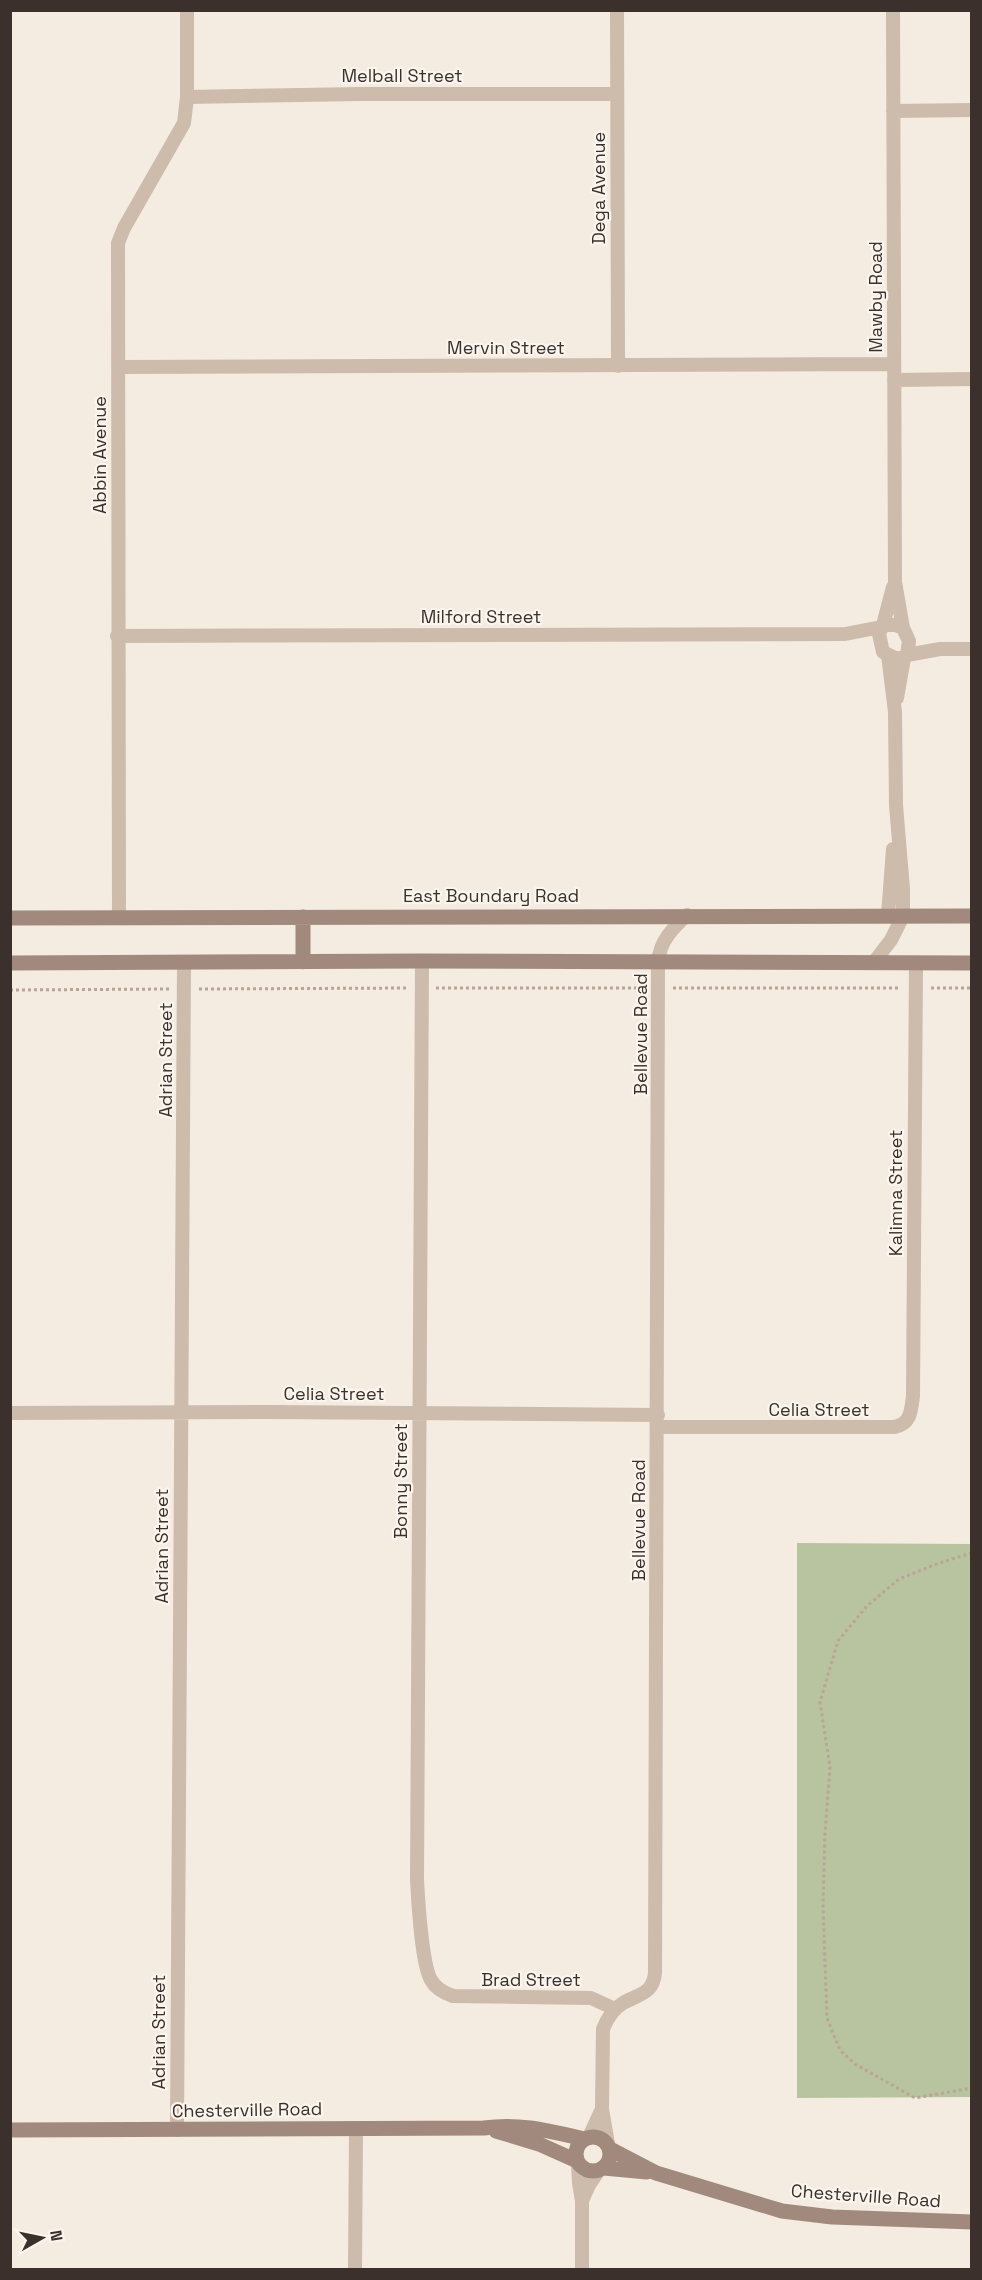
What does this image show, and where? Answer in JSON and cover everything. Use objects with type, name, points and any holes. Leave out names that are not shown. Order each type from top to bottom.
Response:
[{"type":"main road","name":"East Boundary Road","points":[[10,918],[972,916]]},
{"type":"main road","points":[[303,917],[303,962]]},
{"type":"main road","points":[[10,963],[972,963]]},
{"type":"main road","name":"Chesterville Road","points":[[10,2130],[484,2128],[507,2125],[586,2138]]},
{"type":"main road","name":"Chesterville Road","points":[[484,2128],[538,2144],[578,2162]]},
{"type":"main road","points":[[586,2138],[600,2138],[609,2147],[610,2159],[601,2169],[587,2171],[578,2162],[577,2146],[586,2138]]},
{"type":"main road","name":"Chesterville Road","points":[[609,2147],[656,2173],[760,2205],[799,2214],[972,2222]]},
{"type":"main road","name":"Chesterville Road","points":[[601,2169],[656,2173]]},
{"type":"street","name":"Abbin Avenue","points":[[119,917],[118,243],[124,228],[181,130],[187,97],[187,10]]},
{"type":"street","name":"Dega Avenue","points":[[616,10],[618,366]]},
{"type":"street","name":"Mawby Road","points":[[893,10],[895,582],[906,634],[906,657]]},
{"type":"street","name":"Melball Street","points":[[187,97],[617,94]]},
{"type":"street","points":[[893,111],[972,110]]},
{"type":"street","name":"Mervin Street","points":[[118,367],[894,364]]},
{"type":"street","points":[[894,380],[972,379]]},
{"type":"street","name":"Mawby Road","points":[[884,650],[882,626],[895,582]]},
{"type":"street","name":"Milford Street","points":[[117,636],[845,634],[896,625],[906,634],[940,649]]},
{"type":"street","name":"Milford Street","points":[[845,634],[884,650],[895,658],[940,649]]},
{"type":"street","points":[[940,649],[972,649]]},
{"type":"street","points":[[874,962],[894,935],[895,916],[895,712],[884,650]]},
{"type":"street","points":[[895,712],[906,657]]},
{"type":"street","name":"Bellevue Road","points":[[615,2009],[624,2002],[647,1992],[653,1984],[655,1972],[658,962],[659,948],[671,930],[687,915]]},
{"type":"street","name":"Bonny Street","points":[[422,962],[417,1879],[428,1974],[432,1983],[445,1994]]},
{"type":"street","name":"Adrian Street","points":[[177,2130],[184,963]]},
{"type":"street","name":"Kalimna Street","points":[[907,1422],[913,1396],[916,963]]},
{"type":"street","name":"Celia Street","points":[[10,1413],[420,1413],[888,1428],[898,1427],[907,1422]]},
{"type":"street","name":"Brad Street","points":[[445,1994],[469,1997],[591,1998],[615,2009]]},
{"type":"street","points":[[609,2147],[602,2109],[603,2029],[615,2009]]},
{"type":"street","points":[[586,2138],[595,2128],[602,2109]]},
{"type":"street","points":[[356,2128],[356,2270]]},
{"type":"street","points":[[578,2162],[582,2201],[582,2270]]},
{"type":"street","points":[[582,2201],[589,2185],[601,2169]]},
{"type":"path","points":[[10,990],[972,988]]},
{"type":"path","points":[[972,1553],[899,1579],[867,1606],[838,1641],[820,1702],[830,1767],[823,1906],[827,2018],[840,2050],[855,2064],[915,2098],[972,2088]]},
{"type":"green space","points":[[797,1543],[971,1544],[971,2097],[797,2098]]}]
